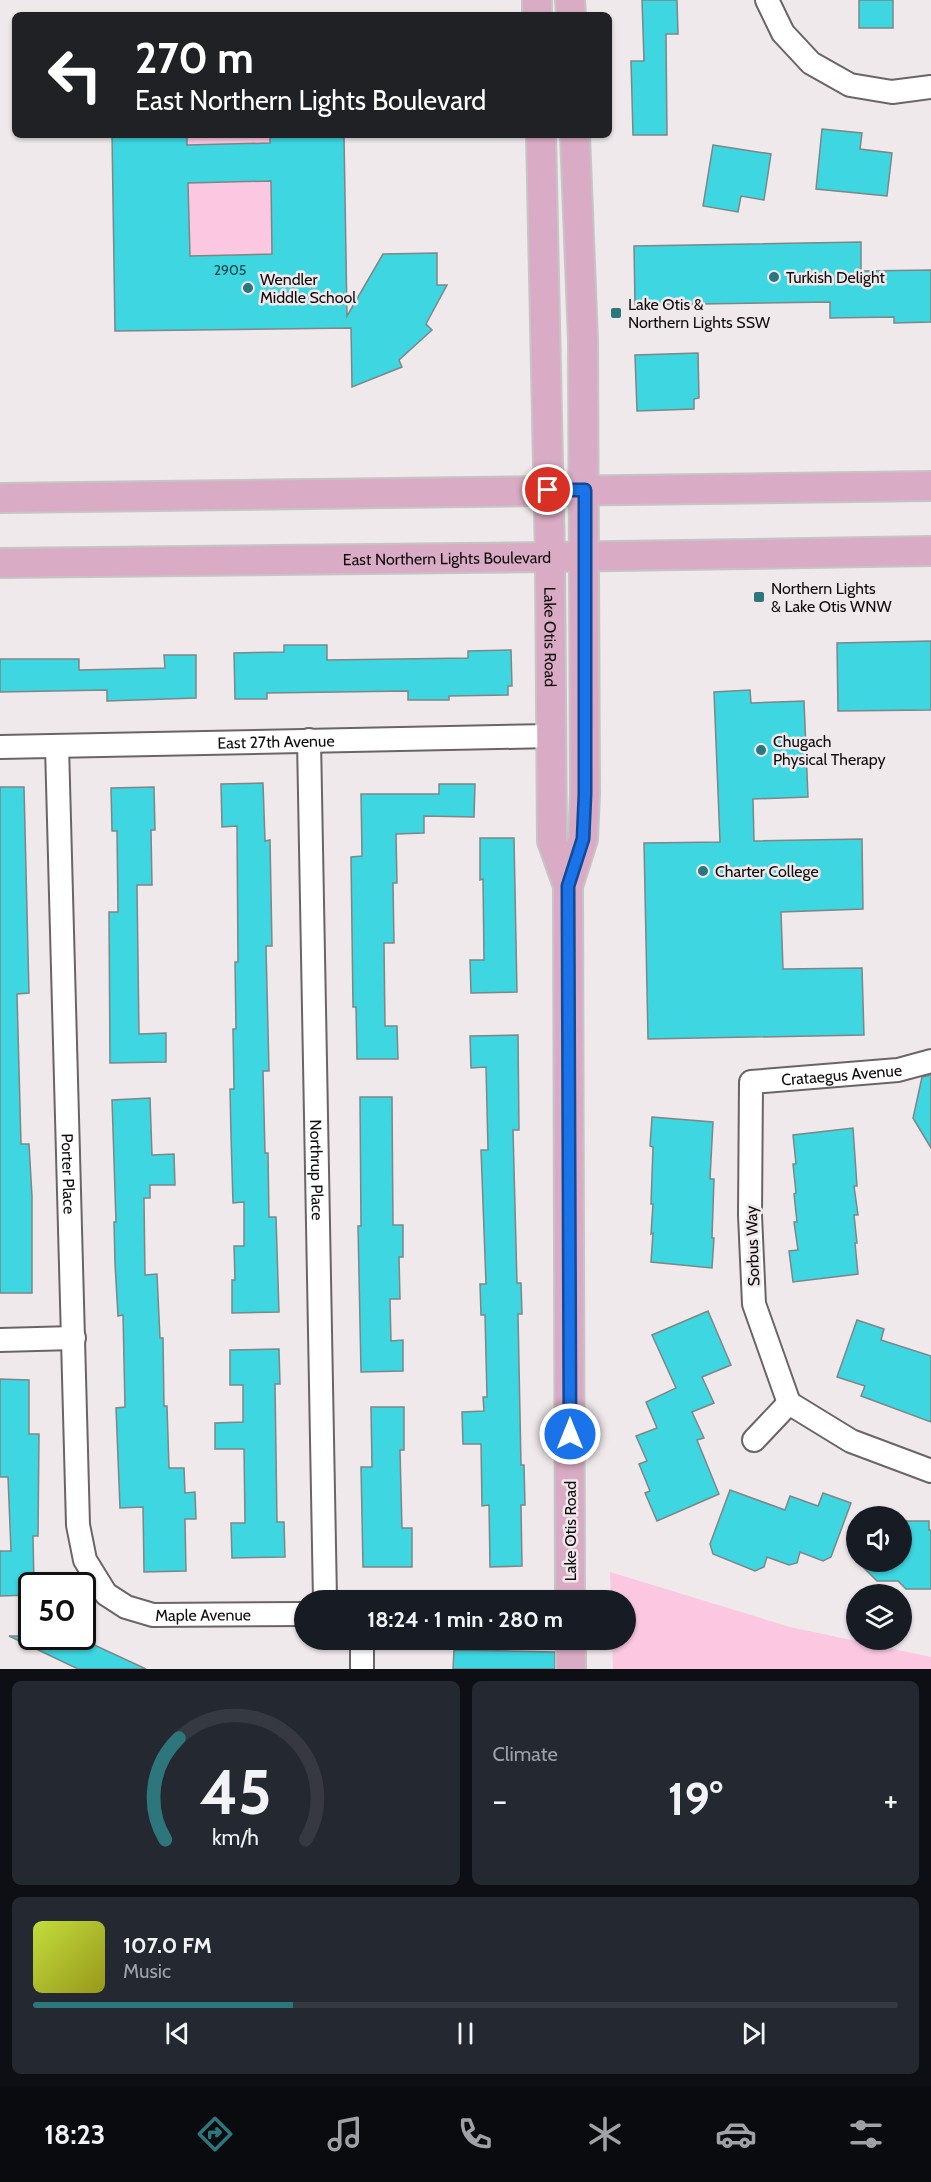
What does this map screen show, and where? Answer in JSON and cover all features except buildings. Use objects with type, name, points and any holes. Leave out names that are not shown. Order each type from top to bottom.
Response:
[{"type":"main road","name":"Lake Otis Road","points":[[541,138],[550,557],[552,841],[568,886]]},
{"type":"main road","name":"Lake Otis Road","points":[[570,1590],[568,886],[583,839],[585,794],[583,341],[575,138]]},
{"type":"main road","points":[[0,498],[931,486]]},
{"type":"main road","name":"East Northern Lights Boulevard","points":[[0,562],[585,557],[931,551]]},
{"type":"main road","points":[[571,1650],[571,1669]]},
{"type":"street","points":[[767,0],[783,33],[811,63],[850,86],[892,92],[931,87]]},
{"type":"street","name":"East 27th Avenue","points":[[0,747],[552,736]]},
{"type":"street","name":"Northrup Place","points":[[309,740],[325,1590]]},
{"type":"street","name":"Porter Place","points":[[57,746],[78,1525],[84,1560],[106,1594]]},
{"type":"street","name":"Crataegus Avenue","points":[[751,1082],[898,1070],[931,1061]]},
{"type":"street","name":"Sorbus Way","points":[[751,1082],[750,1215],[754,1304],[789,1403]]},
{"type":"street","points":[[0,1340],[74,1338]]},
{"type":"street","points":[[754,1440],[789,1403],[851,1441],[931,1471]]},
{"type":"street","name":"Maple Avenue","points":[[106,1594],[126,1606],[153,1615],[294,1614]]},
{"type":"street","points":[[362,1650],[362,1669]]},
{"type":"shaded area","points":[[187,138],[270,138],[270,143],[187,145]]},
{"type":"shaded area","points":[[271,181],[272,254],[190,256],[188,183]]},
{"type":"shaded area","points":[[610,1572],[790,1627],[846,1639],[846,1650],[898,1650],[931,1657],[931,1669],[613,1669],[612,1650],[636,1650],[636,1590],[611,1590]]},
{"type":"place","name":"Turkish Delight","points":[[774,277]]},
{"type":"place","name":"Wendler Middle School","points":[[248,288]]},
{"type":"place","name":"Lake Otis & Northern Lights SSW","points":[[616,313]]},
{"type":"place","name":"Northern Lights & Lake Otis WNW","points":[[759,597]]},
{"type":"place","name":"Chugach Physical Therapy","points":[[761,750]]},
{"type":"place","name":"Charter College","points":[[703,871]]},
{"type":"route","points":[[548,490],[585,490],[585,794],[583,839],[568,886],[570,1434]]}]
